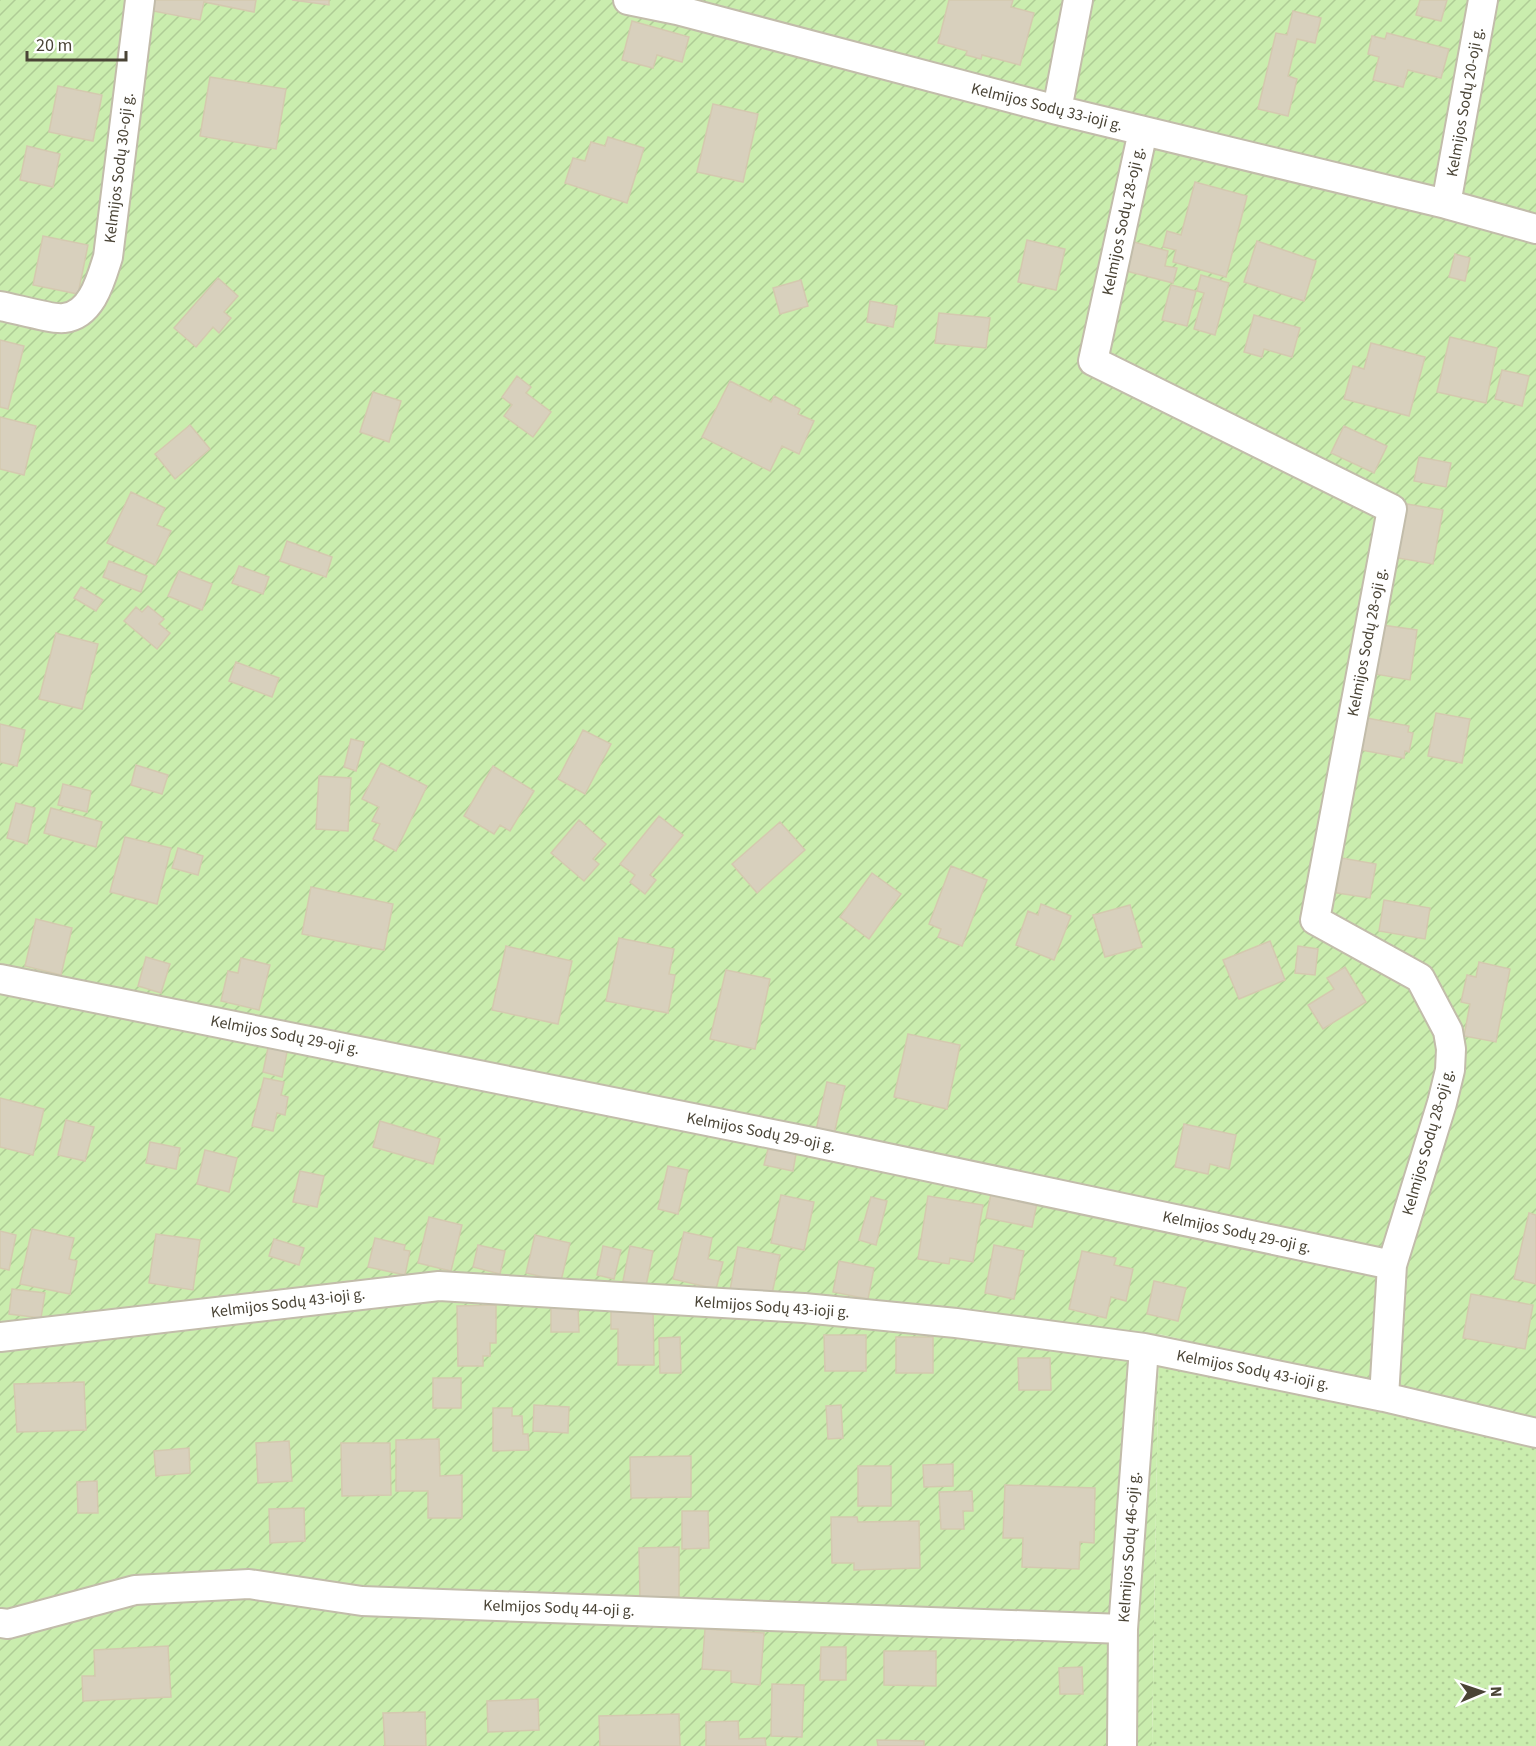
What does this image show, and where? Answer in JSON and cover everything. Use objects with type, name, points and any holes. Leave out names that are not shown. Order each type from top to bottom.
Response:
[{"type":"street","name":"Kelmijos Sodų 30-oji g.","points":[[0,306],[63,318],[76,314],[89,303],[100,283],[108,257],[140,0]]},
{"type":"street","name":"Kelmijos Sodų 33-ioji g.","points":[[628,0],[678,5],[1057,110],[1536,228]]},
{"type":"street","points":[[1057,110],[1078,0]]},
{"type":"street","name":"Kelmijos Sodų 20-oji g.","points":[[1446,204],[1483,0]]},
{"type":"street","name":"Kelmijos Sodų 28-oji g.","points":[[1143,131],[1093,361],[1392,509],[1316,920],[1420,978],[1448,1031],[1451,1049],[1450,1070],[1392,1265]]},
{"type":"street","name":"Kelmijos Sodų 29-oji g.","points":[[0,979],[807,1141],[1392,1265]]},
{"type":"street","points":[[1384,1397],[1392,1265]]},
{"type":"street","name":"Kelmijos Sodų 43-ioji g.","points":[[0,1337],[439,1286],[804,1308],[956,1323],[1144,1348],[1384,1397],[1536,1433]]},
{"type":"street","name":"Kelmijos Sodų 46-oji g.","points":[[1122,1746],[1123,1629],[1144,1348]]},
{"type":"street","name":"Kelmijos Sodų 44-oji g.","points":[[3,1626],[135,1590],[249,1584],[362,1601],[1123,1629]]},
{"type":"green space","points":[[0,0],[1536,0],[1536,1424],[1159,1334],[1152,1746],[0,1746]]},
{"type":"green space","points":[[1159,1334],[1536,1424],[1536,1746],[1152,1746]]},
{"type":"building","points":[[155,0],[256,0],[254,12],[204,2],[200,20],[153,11]]},
{"type":"building","points":[[292,0],[329,0],[329,5]]},
{"type":"building","points":[[949,0],[1013,0],[1011,7],[1034,13],[1020,65],[982,55],[981,59],[966,55],[967,51],[938,43]]},
{"type":"building","points":[[1420,0],[1447,0],[1441,21],[1416,15]]},
{"type":"building","points":[[1293,11],[1321,18],[1315,43],[1297,39],[1288,76],[1297,79],[1288,116],[1258,109],[1276,33],[1287,35]]},
{"type":"building","points":[[632,21],[689,37],[682,62],[657,55],[653,68],[622,60]]},
{"type":"building","points":[[1387,33],[1449,49],[1441,78],[1408,70],[1403,87],[1373,80],[1379,57],[1368,54],[1372,36],[1385,39]]},
{"type":"building","points":[[210,77],[286,89],[276,149],[200,136]]},
{"type":"building","points":[[58,86],[102,95],[93,141],[49,132]]},
{"type":"building","points":[[713,104],[758,114],[743,182],[697,172]]},
{"type":"building","points":[[608,137],[644,148],[627,203],[565,183],[573,158],[585,161],[591,142],[605,146]]},
{"type":"building","points":[[27,146],[60,154],[53,187],[20,180]]},
{"type":"building","points":[[1195,182],[1247,196],[1226,277],[1173,262],[1176,250],[1163,247],[1167,231],[1181,235]]},
{"type":"building","points":[[43,236],[88,245],[78,294],[33,285]]},
{"type":"building","points":[[1027,240],[1065,249],[1056,290],[1018,282]]},
{"type":"building","points":[[1257,241],[1316,261],[1304,301],[1244,282]]},
{"type":"building","points":[[1134,242],[1168,251],[1165,266],[1177,268],[1173,283],[1126,271]]},
{"type":"building","points":[[1455,254],[1470,258],[1465,281],[1449,277]]},
{"type":"building","points":[[1201,275],[1229,283],[1215,335],[1194,329],[1204,293],[1197,291]]},
{"type":"building","points":[[218,278],[238,296],[224,312],[231,318],[219,333],[213,327],[196,347],[174,328]]},
{"type":"building","points":[[801,280],[808,306],[780,314],[773,288]]},
{"type":"building","points":[[1171,285],[1196,291],[1187,326],[1162,320]]},
{"type":"building","points":[[870,301],[897,306],[893,327],[867,322]]},
{"type":"building","points":[[939,313],[990,318],[986,348],[935,343]]},
{"type":"building","points":[[1254,315],[1300,328],[1292,357],[1264,349],[1262,357],[1244,352]]},
{"type":"building","points":[[1450,337],[1497,348],[1486,403],[1437,392]]},
{"type":"building","points":[[0,340],[24,346],[8,409],[0,407]]},
{"type":"building","points":[[1371,343],[1425,357],[1409,416],[1344,399],[1353,366],[1364,369]]},
{"type":"building","points":[[1502,370],[1529,376],[1522,406],[1495,399]]},
{"type":"building","points":[[517,376],[531,387],[526,393],[551,412],[533,437],[504,416],[512,405],[502,397]]},
{"type":"building","points":[[730,381],[771,402],[774,396],[800,409],[798,414],[814,421],[799,454],[782,446],[770,471],[702,437]]},
{"type":"building","points":[[373,392],[401,401],[389,442],[360,432]]},
{"type":"building","points":[[0,417],[36,426],[24,475],[0,469]]},
{"type":"building","points":[[190,425],[210,449],[175,479],[155,454]]},
{"type":"building","points":[[1344,426],[1387,446],[1374,473],[1331,453]]},
{"type":"building","points":[[1419,457],[1451,463],[1446,487],[1414,481]]},
{"type":"building","points":[[131,492],[165,508],[157,525],[171,531],[155,565],[107,543]]},
{"type":"building","points":[[1407,504],[1443,510],[1433,564],[1398,558]]},
{"type":"building","points":[[287,541],[332,557],[326,577],[280,561]]},
{"type":"building","points":[[109,561],[147,576],[141,592],[103,577]]},
{"type":"building","points":[[239,566],[269,577],[263,594],[232,583]]},
{"type":"building","points":[[179,571],[212,584],[202,610],[168,596]]},
{"type":"building","points":[[81,587],[103,600],[96,611],[74,598]]},
{"type":"building","points":[[148,606],[164,619],[159,624],[170,633],[157,649],[124,621],[136,607],[142,612]]},
{"type":"building","points":[[1382,625],[1417,630],[1410,680],[1375,674]]},
{"type":"building","points":[[56,633],[98,644],[82,709],[39,699]]},
{"type":"building","points":[[236,662],[279,678],[272,697],[229,681]]},
{"type":"building","points":[[1436,713],[1470,719],[1462,763],[1428,756]]},
{"type":"building","points":[[1367,718],[1409,726],[1408,732],[1413,733],[1409,752],[1405,751],[1404,758],[1361,750]]},
{"type":"building","points":[[0,724],[25,730],[17,766],[0,762]]},
{"type":"building","points":[[583,730],[611,744],[585,794],[558,779]]},
{"type":"building","points":[[351,739],[364,742],[356,771],[344,767]]},
{"type":"building","points":[[381,763],[427,786],[396,851],[373,839],[380,824],[372,821],[379,807],[362,799]]},
{"type":"building","points":[[136,765],[168,775],[162,794],[131,785]]},
{"type":"building","points":[[493,766],[534,791],[510,831],[500,825],[494,834],[464,816]]},
{"type":"building","points":[[319,776],[351,778],[348,831],[316,829]]},
{"type":"building","points":[[63,784],[91,791],[87,812],[58,805]]},
{"type":"building","points":[[16,803],[35,808],[27,844],[7,838]]},
{"type":"building","points":[[51,808],[102,822],[96,847],[44,833]]},
{"type":"building","points":[[659,816],[683,835],[650,875],[656,880],[645,894],[630,882],[635,875],[620,864]]},
{"type":"building","points":[[579,820],[606,844],[593,859],[599,864],[584,881],[551,853]]},
{"type":"building","points":[[780,822],[805,850],[757,893],[732,864]]},
{"type":"building","points":[[125,837],[171,848],[157,904],[110,892]]},
{"type":"building","points":[[178,848],[203,856],[198,875],[172,868]]},
{"type":"building","points":[[1336,857],[1376,864],[1370,898],[1331,892]]},
{"type":"building","points":[[951,866],[987,880],[962,946],[938,937],[941,929],[929,924]]},
{"type":"building","points":[[872,873],[901,894],[869,939],[840,917]]},
{"type":"building","points":[[311,887],[393,904],[384,950],[302,934]]},
{"type":"building","points":[[1384,900],[1430,908],[1425,939],[1379,931]]},
{"type":"building","points":[[1041,904],[1071,916],[1054,960],[1016,945],[1028,911],[1038,915]]},
{"type":"building","points":[[1130,905],[1142,947],[1105,957],[1093,915]]},
{"type":"building","points":[[36,919],[72,928],[61,975],[25,966]]},
{"type":"building","points":[[619,938],[674,949],[669,974],[675,975],[668,1013],[606,1001]]},
{"type":"building","points":[[1270,941],[1285,980],[1239,999],[1223,960]]},
{"type":"building","points":[[506,946],[572,961],[558,1024],[492,1010]]},
{"type":"building","points":[[1298,946],[1318,949],[1315,975],[1295,973]]},
{"type":"building","points":[[146,957],[170,964],[161,993],[138,986]]},
{"type":"building","points":[[241,958],[270,965],[259,1010],[221,1001],[228,971],[238,973]]},
{"type":"building","points":[[1479,962],[1510,969],[1496,1042],[1464,1036],[1470,1004],[1461,1002],[1467,975],[1476,977]]},
{"type":"building","points":[[1345,967],[1366,1002],[1323,1029],[1308,1005],[1334,989],[1327,978]]},
{"type":"building","points":[[726,970],[770,979],[755,1049],[710,1039]]},
{"type":"building","points":[[908,1034],[960,1045],[947,1109],[894,1097]]},
{"type":"building","points":[[269,1043],[288,1047],[282,1077],[263,1072]]},
{"type":"building","points":[[264,1078],[284,1082],[281,1095],[288,1097],[285,1115],[277,1113],[273,1131],[252,1126]]},
{"type":"building","points":[[827,1082],[845,1086],[834,1134],[816,1130]]},
{"type":"building","points":[[0,1098],[44,1109],[33,1155],[0,1147]]},
{"type":"building","points":[[66,1120],[94,1127],[85,1161],[58,1155]]},
{"type":"building","points":[[380,1121],[440,1139],[433,1164],[373,1147]]},
{"type":"building","points":[[1184,1124],[1236,1135],[1229,1169],[1210,1164],[1208,1174],[1175,1167]]},
{"type":"building","points":[[150,1142],[180,1148],[176,1169],[146,1163]]},
{"type":"building","points":[[768,1149],[796,1154],[793,1171],[764,1165]]},
{"type":"building","points":[[205,1150],[237,1158],[229,1192],[197,1184]]},
{"type":"building","points":[[668,1166],[688,1170],[678,1214],[658,1209]]},
{"type":"building","points":[[300,1171],[324,1176],[317,1207],[293,1202]]},
{"type":"building","points":[[991,1194],[1037,1203],[1032,1227],[986,1218]]},
{"type":"building","points":[[781,1195],[814,1202],[804,1250],[771,1243]]},
{"type":"building","points":[[928,1196],[983,1205],[973,1262],[950,1258],[949,1264],[918,1259]]},
{"type":"building","points":[[871,1197],[887,1201],[876,1245],[859,1240]]},
{"type":"building","points":[[1529,1213],[1536,1215],[1536,1284],[1514,1279]]},
{"type":"building","points":[[429,1217],[462,1225],[451,1271],[418,1263]]},
{"type":"building","points":[[32,1229],[74,1238],[69,1259],[77,1261],[70,1294],[20,1284]]},
{"type":"building","points":[[0,1231],[16,1235],[9,1270],[0,1268]]},
{"type":"building","points":[[684,1232],[712,1238],[708,1259],[723,1262],[716,1289],[673,1279]]},
{"type":"building","points":[[156,1234],[200,1240],[193,1290],[149,1283]]},
{"type":"building","points":[[535,1235],[570,1243],[561,1281],[526,1273]]},
{"type":"building","points":[[375,1238],[405,1245],[404,1250],[410,1251],[405,1275],[368,1267]]},
{"type":"building","points":[[274,1239],[304,1248],[299,1265],[269,1256]]},
{"type":"building","points":[[478,1245],[505,1251],[500,1274],[473,1267]]},
{"type":"building","points":[[994,1245],[1024,1251],[1014,1299],[985,1293]]},
{"type":"building","points":[[603,1246],[621,1250],[614,1279],[597,1275]]},
{"type":"building","points":[[630,1246],[653,1251],[646,1286],[623,1281]]},
{"type":"building","points":[[738,1247],[780,1255],[771,1299],[730,1290]]},
{"type":"building","points":[[1082,1251],[1116,1258],[1114,1265],[1133,1269],[1126,1301],[1111,1297],[1106,1318],[1069,1309]]},
{"type":"building","points":[[839,1261],[874,1268],[868,1299],[833,1292]]},
{"type":"building","points":[[1154,1281],[1186,1288],[1178,1321],[1147,1314]]},
{"type":"building","points":[[12,1289],[45,1293],[41,1318],[9,1314]]},
{"type":"building","points":[[1471,1294],[1533,1305],[1525,1349],[1463,1338]]},
{"type":"building","points":[[496,1305],[496,1343],[490,1343],[490,1356],[483,1356],[483,1366],[458,1366],[457,1306]]},
{"type":"building","points":[[551,1307],[578,1307],[579,1332],[551,1332]]},
{"type":"building","points":[[611,1310],[653,1310],[654,1365],[618,1365],[618,1329],[611,1329]]},
{"type":"building","points":[[824,1335],[866,1335],[866,1371],[825,1371]]},
{"type":"building","points":[[680,1337],[681,1373],[660,1373],[659,1338]]},
{"type":"building","points":[[896,1337],[933,1337],[933,1373],[896,1373]]},
{"type":"building","points":[[1018,1358],[1050,1358],[1051,1390],[1019,1390]]},
{"type":"building","points":[[433,1378],[461,1378],[461,1408],[433,1408]]},
{"type":"building","points":[[84,1382],[86,1430],[17,1432],[14,1384]]},
{"type":"building","points":[[534,1405],[569,1407],[568,1433],[533,1431]]},
{"type":"building","points":[[841,1405],[843,1438],[828,1439],[826,1406]]},
{"type":"building","points":[[493,1408],[512,1408],[512,1416],[522,1416],[523,1434],[528,1434],[529,1450],[493,1451]]},
{"type":"building","points":[[439,1439],[440,1476],[462,1475],[462,1518],[428,1518],[428,1491],[396,1491],[396,1440]]},
{"type":"building","points":[[289,1441],[292,1481],[258,1483],[256,1443]]},
{"type":"building","points":[[341,1443],[390,1443],[391,1495],[342,1496]]},
{"type":"building","points":[[189,1448],[190,1473],[156,1476],[154,1451]]},
{"type":"building","points":[[691,1456],[691,1497],[631,1498],[630,1457]]},
{"type":"building","points":[[953,1464],[953,1486],[924,1487],[923,1465]]},
{"type":"building","points":[[858,1466],[891,1466],[891,1506],[858,1506]]},
{"type":"building","points":[[97,1481],[98,1513],[78,1513],[77,1482]]},
{"type":"building","points":[[1005,1485],[1095,1488],[1094,1543],[1080,1542],[1079,1569],[1022,1567],[1023,1538],[1003,1538]]},
{"type":"building","points":[[972,1491],[973,1511],[963,1511],[964,1529],[941,1529],[939,1492]]},
{"type":"building","points":[[304,1508],[305,1541],[270,1543],[269,1509]]},
{"type":"building","points":[[682,1511],[708,1511],[709,1548],[682,1549]]},
{"type":"building","points":[[831,1517],[857,1517],[858,1522],[919,1521],[920,1568],[854,1570],[854,1563],[832,1563]]},
{"type":"building","points":[[679,1547],[679,1597],[640,1597],[639,1548]]},
{"type":"building","points":[[705,1629],[764,1633],[760,1685],[731,1682],[731,1671],[702,1669]]},
{"type":"building","points":[[168,1646],[171,1697],[83,1701],[82,1676],[95,1676],[94,1650]]},
{"type":"building","points":[[821,1647],[846,1647],[846,1680],[820,1680]]},
{"type":"building","points":[[884,1651],[936,1651],[936,1686],[884,1685]]},
{"type":"building","points":[[1082,1667],[1083,1694],[1060,1694],[1059,1668]]},
{"type":"building","points":[[772,1684],[804,1685],[802,1737],[771,1736]]},
{"type":"building","points":[[538,1699],[539,1730],[488,1732],[487,1701]]},
{"type":"building","points":[[425,1712],[426,1746],[385,1746],[383,1713]]},
{"type":"building","points":[[679,1714],[680,1746],[600,1746],[599,1716]]},
{"type":"building","points":[[738,1721],[739,1739],[765,1738],[766,1746],[706,1746],[706,1722]]},
{"type":"building","points":[[877,1740],[924,1741],[924,1746],[878,1746]]}]
